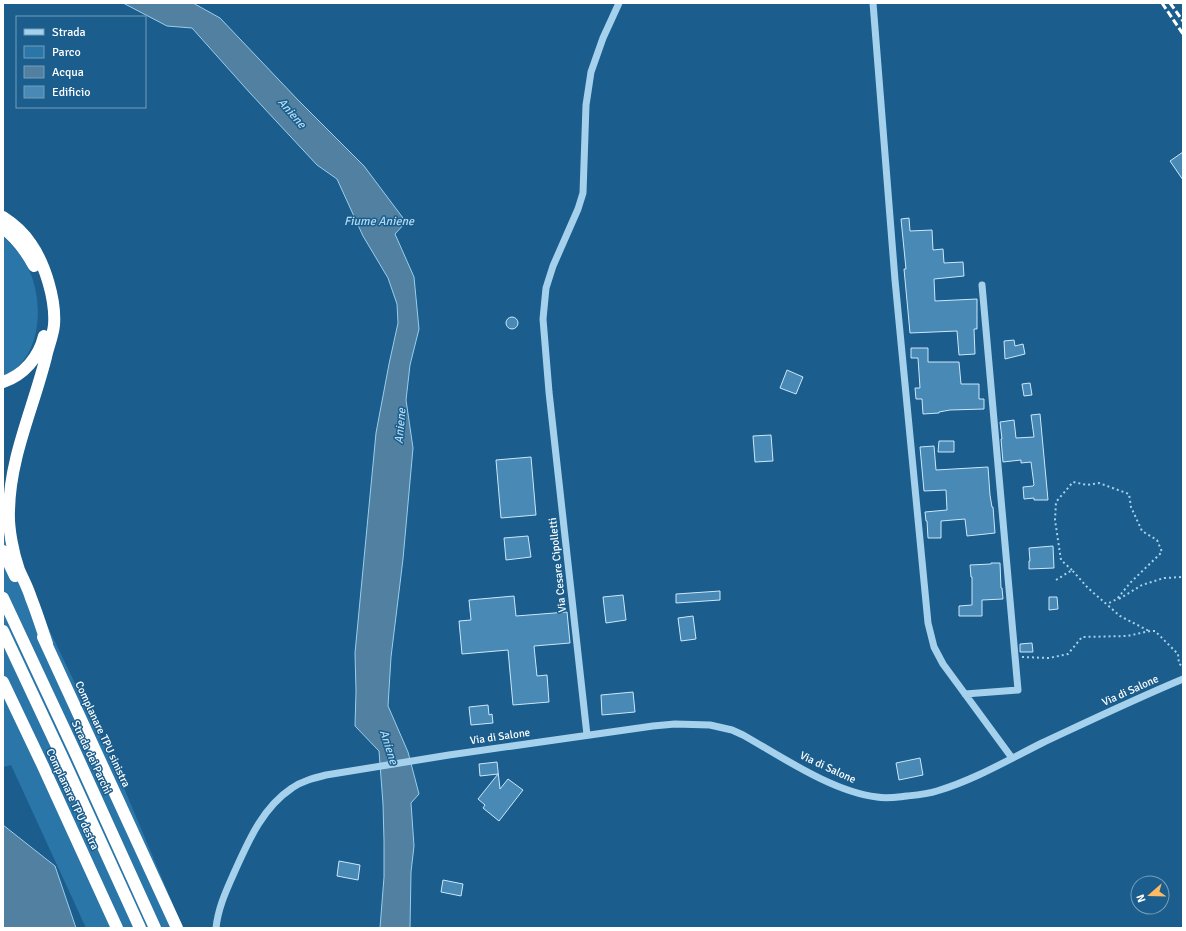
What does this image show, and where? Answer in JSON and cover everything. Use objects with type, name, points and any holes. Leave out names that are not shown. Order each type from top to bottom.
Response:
[{"type":"highway","points":[[3,217],[22,233],[32,245],[48,282],[53,303],[40,382],[22,434],[14,463],[8,512],[14,554],[47,644]]},
{"type":"highway","points":[[3,228],[28,254],[36,270],[42,287],[50,326],[39,350],[31,362],[23,371],[12,379],[3,382]]},
{"type":"highway","name":"Complanare TPU sinistra","points":[[3,551],[177,928]]},
{"type":"highway","name":"Strada dei Parchi","points":[[3,598],[155,928]]},
{"type":"highway","points":[[3,631],[140,928]]},
{"type":"highway","name":"Complanare TPU destra","points":[[3,682],[117,928]]},
{"type":"street","name":"Via Cesare Cipolletti","points":[[587,735],[549,392],[543,319],[546,288],[553,266],[578,209],[583,193],[586,105],[591,72],[603,38],[619,3]]},
{"type":"street","points":[[873,3],[895,280],[929,631],[938,656],[943,664],[1012,758]]},
{"type":"street","points":[[965,694],[1018,690],[982,285]]},
{"type":"street","name":"Via di Salone","points":[[216,928],[224,897],[247,844],[263,816],[292,788],[308,780],[346,771],[587,735],[653,726],[699,724],[721,726],[732,730],[817,777],[861,794],[886,798],[917,795],[938,791],[978,776],[1012,758],[1183,679]]},
{"type":"path","points":[[1118,600],[1130,583],[1162,552],[1157,540],[1142,531],[1131,507],[1129,494],[1099,483],[1087,485],[1073,482],[1056,502],[1055,520],[1061,560],[1088,588],[1120,616],[1150,631]]},
{"type":"path","points":[[1056,580],[1072,570]]},
{"type":"path","points":[[1107,604],[1118,600],[1142,585],[1164,578],[1183,577]]},
{"type":"path","points":[[1015,657],[1049,658],[1068,654],[1082,637],[1127,636],[1155,631],[1178,654],[1179,664],[1183,666]]},
{"type":"green space","points":[[3,236],[18,252],[29,270],[34,282],[38,309],[35,337],[30,350],[23,361],[14,370],[3,376]]},
{"type":"green space","points":[[3,534],[113,762],[183,928],[86,928],[11,765],[3,767]]},
{"type":"water","name":"Fiume Aniene","points":[[123,3],[193,3],[220,18],[298,100],[364,166],[406,222],[395,234],[414,277],[419,329],[410,365],[406,400],[413,448],[403,559],[391,657],[388,706],[408,752],[419,794],[411,803],[414,846],[411,872],[410,928],[380,928],[384,877],[384,841],[379,751],[355,726],[355,653],[376,433],[398,323],[397,304],[388,278],[363,236],[337,179],[317,165],[192,28],[167,26]]},
{"type":"water","points":[[3,825],[55,866],[76,928],[3,928]]},
{"type":"building","points":[[1183,152],[1183,180],[1170,161]]},
{"type":"building","points":[[909,218],[910,231],[932,230],[933,250],[943,249],[944,263],[963,262],[964,276],[934,279],[935,301],[977,299],[977,329],[974,329],[975,354],[959,355],[957,331],[910,333],[901,219]]},
{"type":"building","points":[[510,317],[514,317],[518,323],[514,329],[510,329],[506,325],[506,321]]},
{"type":"building","points":[[1014,340],[1015,346],[1023,344],[1025,354],[1005,359],[1004,341]]},
{"type":"building","points":[[911,348],[928,348],[928,362],[959,362],[961,384],[979,384],[979,399],[984,399],[984,409],[950,410],[939,413],[923,414],[922,399],[916,399],[915,388],[920,388],[918,358],[911,358]]},
{"type":"building","points":[[787,370],[803,377],[796,394],[780,388]]},
{"type":"building","points":[[1030,383],[1032,395],[1024,396],[1022,384]]},
{"type":"building","points":[[1040,414],[1048,500],[1034,500],[1034,498],[1024,499],[1023,487],[1034,485],[1031,462],[1021,463],[1021,460],[1003,462],[1000,422],[1014,420],[1016,438],[1034,437],[1031,415]]},
{"type":"building","points":[[771,435],[773,461],[755,462],[753,436]]},
{"type":"building","points":[[939,441],[954,441],[954,452],[938,452]]},
{"type":"building","points":[[934,446],[936,470],[988,467],[995,533],[967,536],[965,519],[941,521],[941,538],[928,538],[925,512],[947,510],[946,490],[924,491],[920,447]]},
{"type":"building","points":[[531,457],[536,515],[501,518],[496,460]]},
{"type":"building","points":[[528,536],[531,557],[506,560],[504,538]]},
{"type":"building","points":[[1053,546],[1054,568],[1029,569],[1029,548]]},
{"type":"building","points":[[1000,563],[1003,599],[982,600],[982,616],[959,616],[959,606],[972,605],[972,577],[970,565]]},
{"type":"building","points":[[720,591],[720,600],[676,603],[676,594]]},
{"type":"building","points":[[623,595],[626,620],[606,623],[603,597]]},
{"type":"building","points":[[514,596],[516,616],[567,612],[570,643],[534,646],[537,676],[547,675],[549,702],[513,705],[508,650],[462,654],[459,621],[471,620],[469,600]]},
{"type":"building","points":[[1049,597],[1057,597],[1058,609],[1049,610]]},
{"type":"building","points":[[693,616],[696,639],[681,641],[678,618]]},
{"type":"building","points":[[1032,643],[1033,652],[1020,652],[1020,644]]},
{"type":"building","points":[[633,692],[635,712],[602,715],[601,695]]},
{"type":"building","points":[[488,705],[489,715],[492,714],[493,723],[471,725],[469,707]]},
{"type":"building","points":[[920,758],[923,775],[899,780],[896,763]]},
{"type":"building","points":[[497,762],[500,789],[508,779],[523,790],[499,821],[483,808],[485,805],[478,799],[498,774],[480,776],[479,764]]},
{"type":"building","points":[[339,861],[360,865],[358,880],[337,876]]},
{"type":"building","points":[[443,880],[463,884],[461,896],[441,892]]},
{"type":"railway","points":[[1162,3],[1183,34]]},
{"type":"railway","points":[[1170,3],[1183,21]]},
{"type":"water label","name":"Aniene","points":[[292,113]]},
{"type":"water label","name":"Aniene","points":[[400,426]]},
{"type":"water label","name":"Aniene","points":[[389,747]]}]
